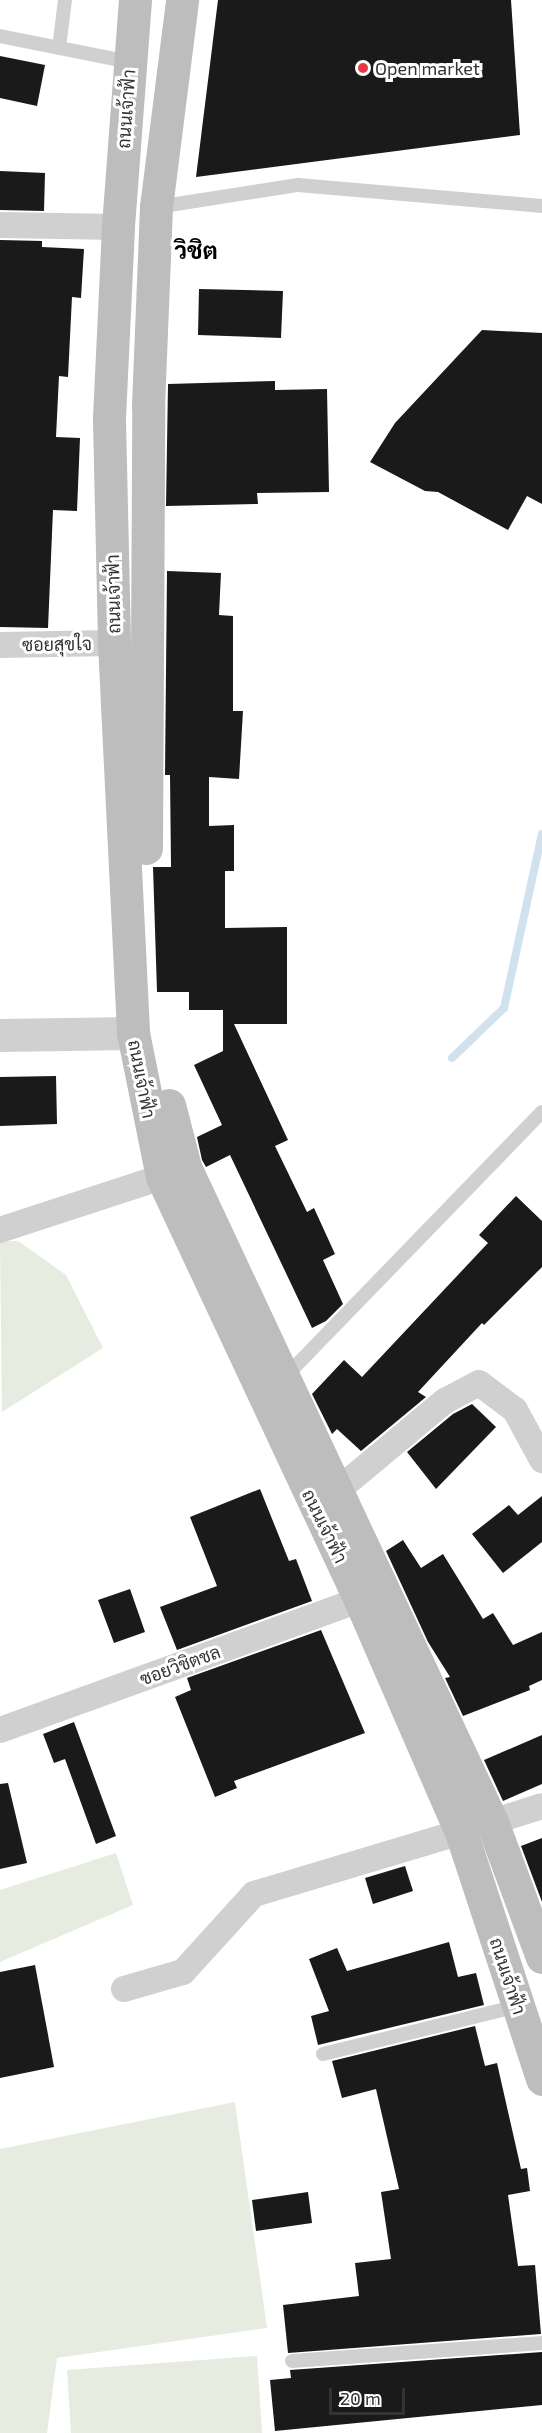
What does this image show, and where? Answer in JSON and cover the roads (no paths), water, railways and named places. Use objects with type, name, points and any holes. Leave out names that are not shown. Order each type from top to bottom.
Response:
[{"type":"main road","name":"ถนนเจ้าฟ้า","points":[[135,0],[118,227],[109,420],[114,643],[133,1033],[162,1177],[360,1600],[461,1832],[542,2079]]},
{"type":"main road","name":"ถนนเจ้าฟ้า","points":[[182,0],[156,207],[148,406],[146,853],[149,1027],[184,1167],[338,1490],[492,1822],[542,1958]]},
{"type":"street","points":[[0,225],[118,227]]},
{"type":"street","name":"ซอยสุขใจ","points":[[0,645],[114,643]]},
{"type":"street","points":[[0,1035],[133,1033]]},
{"type":"street","points":[[0,1230],[162,1177]]},
{"type":"street","points":[[338,1490],[446,1401],[479,1383],[515,1410],[542,1460]]},
{"type":"street","name":"ซอยวิชิตชล","points":[[0,1730],[360,1600]]},
{"type":"street","points":[[492,1822],[542,1806]]},
{"type":"street","points":[[124,1989],[183,1972],[254,1894],[461,1832]]},
{"type":"lane","points":[[59,48],[65,0]]},
{"type":"lane","points":[[0,36],[130,62]]},
{"type":"lane","points":[[156,207],[298,185],[542,206]]},
{"type":"lane","points":[[284,1378],[542,1112]]},
{"type":"lane","points":[[323,2054],[518,2006]]},
{"type":"lane","points":[[292,2361],[542,2343]]},
{"type":"waterway","points":[[452,1058],[504,1008],[542,834]]},
{"type":"place","name":"Open market","points":[[363,68]]},
{"type":"district","name":"วิชิต","points":[[196,250]]}]
